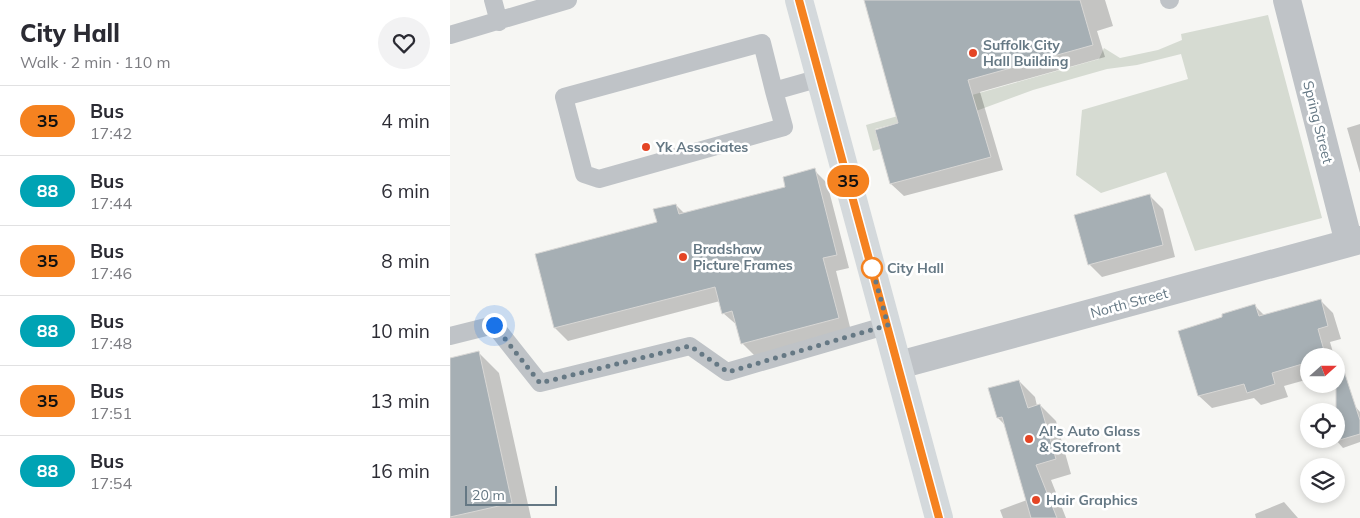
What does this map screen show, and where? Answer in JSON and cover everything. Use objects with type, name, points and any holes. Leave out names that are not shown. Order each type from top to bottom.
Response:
[{"type":"main road","points":[[799,0],[939,518]]},
{"type":"street","name":"Spring Street","points":[[1287,0],[1354,242]]},
{"type":"street","name":"North Street","points":[[898,365],[1354,242]]},
{"type":"lane","points":[[493,0],[499,22]]},
{"type":"lane","points":[[450,35],[568,0]]},
{"type":"lane","points":[[762,43],[774,91],[784,127],[599,179],[584,174],[564,97],[762,43]]},
{"type":"lane","points":[[774,91],[820,78]]},
{"type":"lane","points":[[450,336],[494,325],[540,383],[690,346],[728,372],[888,325]]},
{"type":"shaded area","points":[[1268,15],[1322,218],[1195,251],[1166,172],[1101,193],[1076,175],[1082,110],[1188,79],[1181,54],[1137,65],[1107,69],[1033,90],[976,111],[974,103],[875,129],[880,149],[873,151],[866,125],[1099,59],[1104,48],[1120,58],[1158,50],[1182,40],[1181,34]]},
{"type":"building","name":"Suffolk City Hall Building","points":[[864,0],[1080,0],[1093,45],[968,80],[991,157],[890,184],[875,130],[898,123]]},
{"type":"building","name":"Bradshaw Picture Frames","points":[[815,168],[837,255],[823,258],[839,318],[741,344],[732,311],[722,314],[715,287],[554,328],[535,254],[657,222],[653,209],[676,204],[679,214],[785,187],[783,177]]},
{"type":"building","points":[[1150,194],[1163,245],[1088,265],[1074,215]]},
{"type":"building","points":[[1321,299],[1328,326],[1318,329],[1323,348],[1300,348],[1300,365],[1272,373],[1275,384],[1247,393],[1244,384],[1198,396],[1178,331],[1255,304],[1259,316]]},
{"type":"building","points":[[479,351],[512,503],[450,517],[450,358]]},
{"type":"building","points":[[1345,374],[1360,420],[1360,434],[1345,438],[1345,403],[1336,403],[1336,393],[1345,393]]},
{"type":"building","name":"Al's Auto Glass & Storefront","points":[[1019,380],[1028,408],[1040,404],[1056,459],[1036,465],[1057,518],[1031,518],[1002,417],[997,418],[988,388]]},
{"type":"bus line","name":"35","points":[[799,0],[918,434],[939,518]]},
{"type":"place","name":"Suffolk City Hall Building","points":[[973,53]]},
{"type":"place","name":"Yk Associates","points":[[646,147]]},
{"type":"place","name":"Bradshaw Picture Frames","points":[[683,257]]},
{"type":"place","name":"City Hall","points":[[872,268]]},
{"type":"place","name":"Al's Auto Glass & Storefront","points":[[1029,439]]},
{"type":"place","name":"Hair Graphics","points":[[1036,500]]},
{"type":"route","points":[[494,325],[540,383],[690,346],[728,372],[888,325],[872,268]]}]
